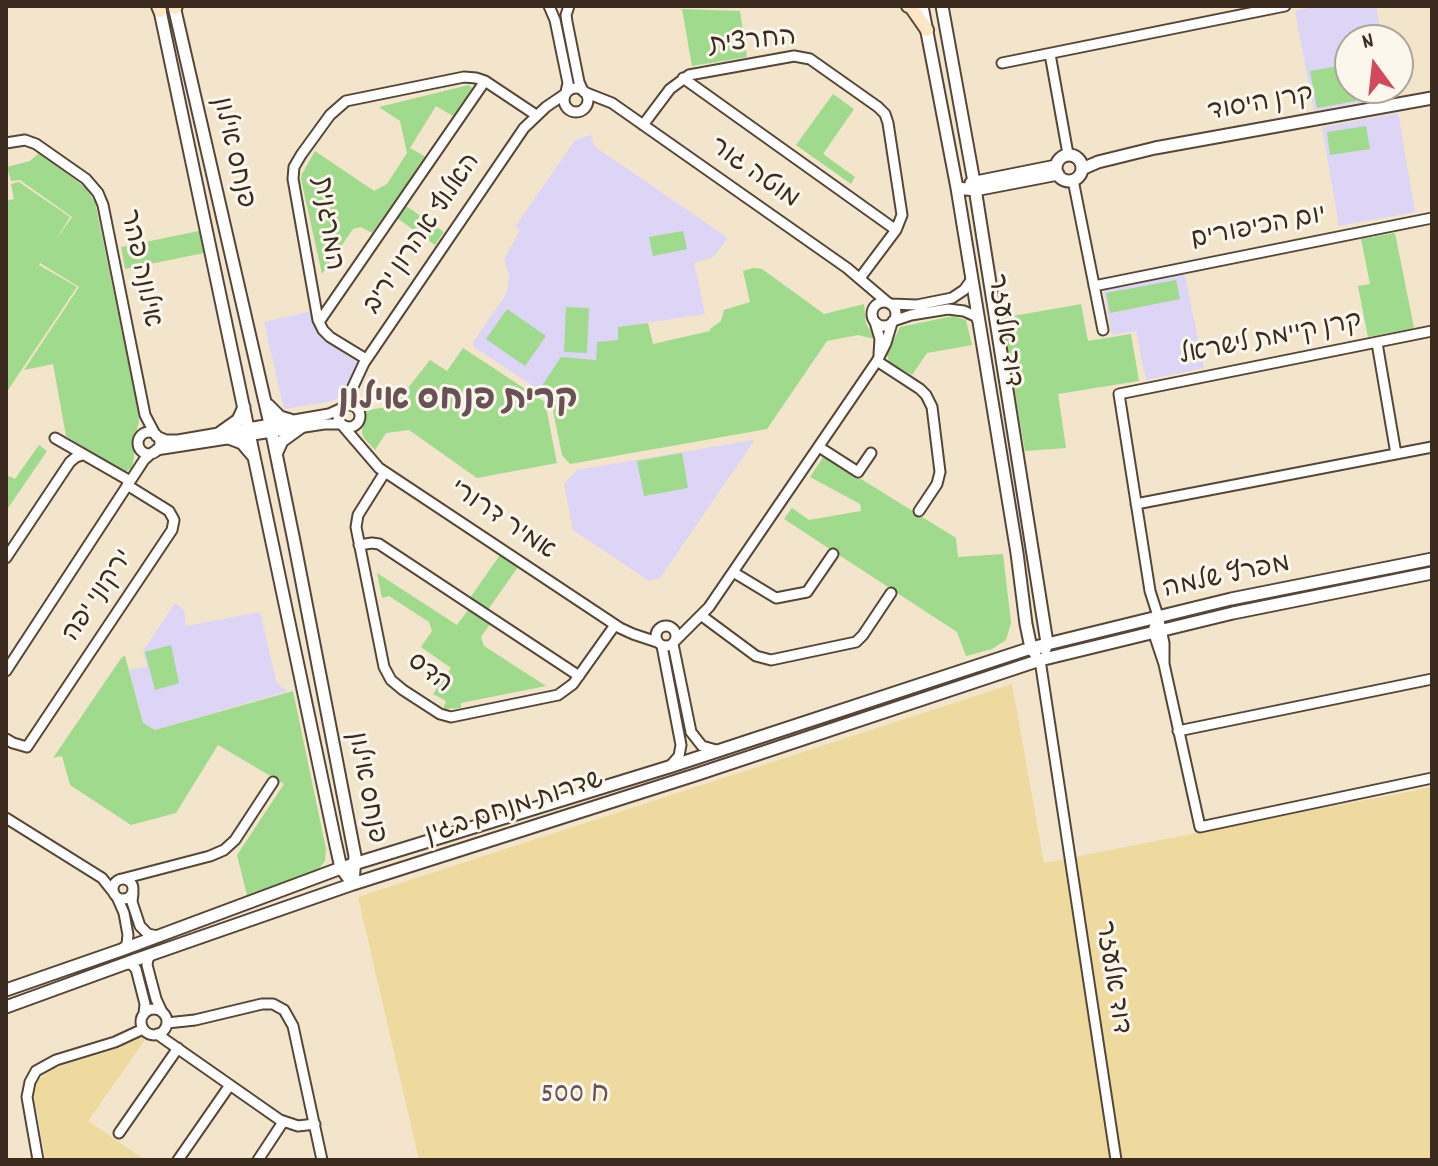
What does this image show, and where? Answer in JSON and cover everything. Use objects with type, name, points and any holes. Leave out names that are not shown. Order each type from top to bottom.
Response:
[{"type":"main road","points":[[908,6],[927,30]]},
{"type":"street","points":[[549,6],[555,20],[568,83],[564,101],[568,109]]},
{"type":"street","points":[[569,6],[567,22],[579,82],[587,97],[582,110]]},
{"type":"street","name":"דוד אלעזר","points":[[922,6],[957,188],[1026,624],[1031,648],[1040,660],[1116,1160]]},
{"type":"street","name":"דוד אלעזר","points":[[942,6],[975,186],[1047,643]]},
{"type":"street","points":[[1002,63],[1285,6]]},
{"type":"street","name":"פנחס אילון","points":[[175,7],[277,457],[355,864],[353,884]]},
{"type":"street","name":"פנחס אילון","points":[[159,8],[335,841],[341,868],[353,884]]},
{"type":"street","points":[[1050,54],[1068,154]]},
{"type":"street","name":"החרצית","points":[[643,125],[670,89],[695,72],[801,56],[810,59],[885,114],[902,208],[896,230]]},
{"type":"street","name":"המרגנית","points":[[319,322],[293,179],[298,159],[330,115],[346,101],[464,77],[485,81]]},
{"type":"street","points":[[683,78],[896,230],[863,282],[871,296],[880,339],[877,361]]},
{"type":"street","points":[[366,359],[330,337],[319,322],[485,81],[537,114],[553,107],[575,112],[601,102],[612,103]]},
{"type":"street","points":[[566,93],[576,88],[584,91]]},
{"type":"street","name":"מוטה גור","points":[[584,91],[612,103],[888,303]]},
{"type":"street","name":"האלוף אהרון יריב","points":[[342,408],[366,359],[524,128],[537,114],[566,93]]},
{"type":"street","name":"קרן היסוד","points":[[1082,165],[1155,148],[1432,98]]},
{"type":"street","name":"אילונה פהר","points":[[6,143],[25,140],[36,144],[86,179],[97,191],[103,205],[145,415],[140,436]]},
{"type":"street","points":[[1068,154],[1075,156],[1082,165],[1079,176],[1073,180],[1064,180],[1057,170],[1060,158],[1068,154]]},
{"type":"street","points":[[957,188],[1057,170]]},
{"type":"street","points":[[1073,180],[1103,330]]},
{"type":"street","name":"יום הכיפורים","points":[[1094,286],[1432,218]]},
{"type":"street","points":[[874,317],[878,304],[917,305],[952,298],[964,290],[972,279]]},
{"type":"street","points":[[667,643],[702,616],[877,361],[896,313],[888,303]]},
{"type":"street","points":[[874,317],[883,326],[913,314],[951,308],[970,313],[978,320]]},
{"type":"street","name":"קרן קיימת לישראל","points":[[1136,504],[1119,394],[1432,331]]},
{"type":"street","points":[[1377,343],[1396,454]]},
{"type":"street","points":[[877,361],[920,389],[932,407],[940,474],[919,511]]},
{"type":"street","points":[[354,386],[360,413],[358,432],[362,448]]},
{"type":"street","points":[[265,401],[274,412],[295,424],[341,424],[352,427],[359,420]]},
{"type":"street","points":[[140,466],[138,442],[140,436],[148,432],[173,440],[225,435],[295,424],[351,405],[357,409]]},
{"type":"street","points":[[140,449],[146,453],[225,435],[244,407]]},
{"type":"street","points":[[341,424],[338,417],[342,408]]},
{"type":"street","name":"אילונה פהר","points":[[145,415],[156,435]]},
{"type":"street","points":[[277,457],[279,445],[295,424]]},
{"type":"street","name":"אמיר דרורי","points":[[341,424],[372,462],[385,472],[618,626],[633,634],[667,643]]},
{"type":"street","points":[[6,671],[145,458],[154,451],[159,443],[156,435]]},
{"type":"street","points":[[225,435],[242,443],[255,459]]},
{"type":"street","name":"ירקוני יפה","points":[[6,739],[27,747],[173,527],[174,520],[169,511],[89,456],[55,438]]},
{"type":"street","points":[[819,447],[858,472],[871,453]]},
{"type":"street","points":[[1432,447],[1136,504],[1153,617],[1200,827],[1432,778]]},
{"type":"street","points":[[6,558],[70,462],[82,455]]},
{"type":"street","name":"הדס","points":[[385,472],[357,519],[356,529],[386,673],[395,684],[438,713],[455,716],[556,696],[568,690],[618,626]]},
{"type":"street","points":[[359,545],[379,544],[579,676]]},
{"type":"street","points":[[733,572],[776,598],[807,592],[833,554]]},
{"type":"street","name":"מפרץ שלמה","points":[[1031,648],[1153,617],[1432,559]]},
{"type":"street","name":"מפרץ שלמה","points":[[1040,660],[1233,613],[1432,573]]},
{"type":"street","points":[[702,616],[756,656],[774,659],[857,641],[891,593]]},
{"type":"street","points":[[618,626],[641,631],[683,624],[702,616]]},
{"type":"street","points":[[1017,652],[1026,624]]},
{"type":"street","points":[[664,628],[655,636],[667,643],[691,732],[702,746],[713,750],[723,749]]},
{"type":"street","points":[[664,628],[676,634],[667,643]]},
{"type":"street","points":[[667,643],[681,745],[678,759],[669,767]]},
{"type":"street","points":[[1040,660],[1047,643]]},
{"type":"street","name":"שדרות מנחם בגין","points":[[6,990],[320,875],[669,767],[1031,648]]},
{"type":"street","name":"שדרות מנחם בגין","points":[[6,1007],[353,884],[1040,660]]},
{"type":"street","points":[[1178,731],[1432,679]]},
{"type":"street","points":[[116,895],[114,885],[121,880],[224,850],[235,840],[273,782]]},
{"type":"street","points":[[6,818],[107,882],[124,913],[128,935],[127,944],[121,950]]},
{"type":"street","points":[[350,837],[362,854],[381,855]]},
{"type":"street","points":[[320,875],[332,861],[335,841]]},
{"type":"street","points":[[116,895],[126,899],[137,881],[148,872]]},
{"type":"street","points":[[96,874],[130,881],[132,902],[140,926],[148,934],[158,936]]},
{"type":"street","points":[[125,964],[131,964],[136,969],[145,1004],[141,1021],[143,1029],[149,1034],[157,1034],[164,1030],[167,1023],[156,999],[147,965],[152,954]]},
{"type":"street","points":[[167,1023],[262,1004],[281,1008],[293,1026],[322,1160]]},
{"type":"street","points":[[144,1014],[157,1009],[162,1012]]},
{"type":"street","points":[[38,1160],[27,1097],[36,1071],[56,1060],[115,1042],[143,1029]]},
{"type":"street","points":[[157,1034],[283,1122],[298,1126],[315,1124]]},
{"type":"street","points":[[119,1133],[178,1048]]},
{"type":"street","points":[[178,1160],[230,1085]]},
{"type":"street","points":[[258,1160],[283,1122]]},
{"type":"shaded area","points":[[1319,6],[1376,6],[1379,24],[1334,24],[1334,104],[1351,104],[1314,111],[1295,11]]},
{"type":"shaded area","points":[[1398,113],[1415,212],[1339,226],[1322,127]]},
{"type":"shaded area","points":[[591,135],[594,146],[728,238],[713,257],[694,263],[705,314],[619,327],[618,340],[597,360],[561,358],[539,390],[474,347],[473,342],[505,296],[509,275],[504,259],[520,230],[515,227],[575,140]]},
{"type":"shaded area","points":[[1184,271],[1204,368],[1146,380],[1136,331],[1112,335],[1103,287]]},
{"type":"shaded area","points":[[312,311],[315,328],[325,340],[358,363],[347,391],[333,401],[284,409],[264,322]]},
{"type":"shaded area","points":[[753,440],[660,578],[649,581],[573,530],[564,484],[577,470]]},
{"type":"shaded area","points":[[175,603],[184,610],[186,626],[260,612],[276,680],[288,691],[155,730],[143,723],[129,670],[147,666],[143,651]]},
{"type":"green space","points":[[682,9],[740,11],[747,57],[692,66]]},
{"type":"green space","points":[[1334,67],[1334,104],[1339,104],[1317,108],[1310,71]]},
{"type":"green space","points":[[469,85],[472,88],[453,116],[436,106],[410,148],[426,157],[372,233],[361,227],[353,229],[322,274],[301,179],[315,151],[374,191],[387,184],[407,153],[400,121],[379,107]]},
{"type":"green space","points":[[833,94],[854,109],[823,154],[855,177],[851,184],[796,145]]},
{"type":"green space","points":[[1366,126],[1370,149],[1330,155],[1327,132]]},
{"type":"green space","points":[[39,153],[86,188],[95,202],[138,410],[134,458],[132,467],[127,471],[66,436],[53,364],[24,370],[79,287],[40,263],[77,287],[6,393],[6,201],[14,199],[11,184],[19,182],[70,217],[55,241],[72,217],[20,180],[11,181],[7,167],[30,161]]},
{"type":"green space","points":[[406,206],[444,232],[435,245],[397,218]]},
{"type":"green space","points":[[199,231],[204,253],[125,269],[121,247]]},
{"type":"green space","points":[[683,231],[687,249],[653,256],[649,237]]},
{"type":"green space","points":[[1395,233],[1414,328],[1368,337],[1358,286],[1370,284],[1361,239]]},
{"type":"green space","points":[[762,269],[824,314],[864,304],[866,324],[874,339],[858,335],[827,341],[767,429],[570,464],[562,455],[551,401],[539,390],[561,357],[596,360],[597,342],[618,340],[618,327],[648,323],[653,344],[710,331],[721,321],[724,310],[750,302],[743,271]]},
{"type":"green space","points":[[1176,280],[1180,299],[1110,313],[1106,293]]},
{"type":"green space","points":[[1081,304],[1088,341],[1131,334],[1139,381],[1058,394],[1066,448],[1025,451],[1002,318]]},
{"type":"green space","points":[[566,307],[589,308],[587,353],[564,352]]},
{"type":"green space","points":[[507,309],[546,336],[525,366],[486,339]]},
{"type":"green space","points":[[953,316],[966,320],[972,345],[927,353],[912,375],[889,362],[887,354],[900,327]]},
{"type":"green space","points":[[463,348],[545,402],[557,463],[477,478],[409,430],[386,433],[375,450],[364,438],[361,406],[368,410],[394,406],[430,360],[447,371]]},
{"type":"green space","points":[[39,445],[47,451],[6,511],[6,475],[15,479]]},
{"type":"green space","points":[[682,453],[688,488],[644,496],[637,461]]},
{"type":"green space","points":[[824,456],[956,538],[958,557],[1003,554],[1011,623],[1006,640],[992,649],[966,656],[957,632],[784,519],[792,508],[809,520],[861,511],[860,504],[810,477]]},
{"type":"green space","points":[[500,555],[518,567],[487,611],[470,598]]},
{"type":"green space","points":[[377,573],[457,625],[469,609],[490,624],[481,637],[484,646],[546,686],[461,703],[461,708],[443,709],[446,701],[433,694],[451,668],[421,647],[432,631],[429,622],[389,596],[382,598]]},
{"type":"green space","points":[[171,645],[179,683],[155,690],[145,652]]},
{"type":"green space","points":[[125,656],[143,723],[155,730],[293,691],[326,849],[325,861],[318,870],[247,895],[237,855],[284,784],[218,745],[176,813],[131,825],[70,785],[62,756],[53,758]]},
{"type":"sand","points":[[1012,684],[1044,863],[1432,787],[1432,1160],[419,1160],[358,897]]},
{"type":"sand","points":[[138,1035],[145,1040],[88,1121],[145,1160],[46,1160],[34,1096],[36,1082],[54,1068],[120,1048]]},
{"type":"district","name":"קרית פנחס אילון","points":[[458,403]]},
{"type":"district","name":"ח 500","points":[[575,1097]]}]
